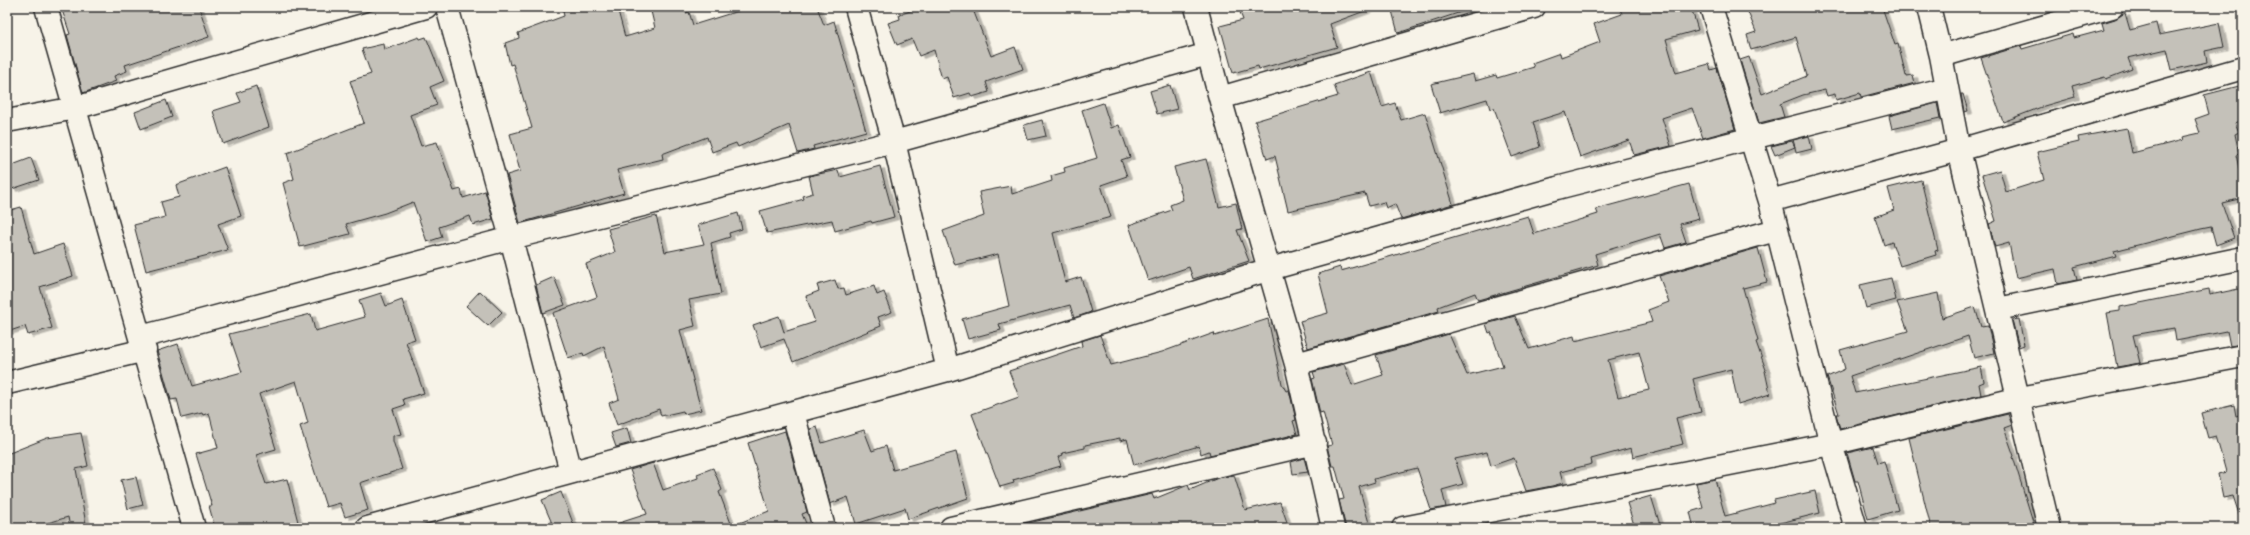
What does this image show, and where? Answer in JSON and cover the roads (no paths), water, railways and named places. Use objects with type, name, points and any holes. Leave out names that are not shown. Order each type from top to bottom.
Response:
[{"type":"street","points":[[46,7],[143,344],[194,528]]},
{"type":"street","points":[[7,121],[75,108],[426,7]]},
{"type":"street","points":[[447,7],[511,238],[571,472]]},
{"type":"street","points":[[856,7],[894,142],[948,370]]},
{"type":"street","points":[[1196,7],[1220,98],[1296,364],[1333,528]]},
{"type":"street","points":[[1220,98],[1534,7]]},
{"type":"street","points":[[1711,7],[1770,201],[1776,230],[1831,444],[1856,528]]},
{"type":"street","points":[[1929,7],[1941,56],[1959,150],[2020,398],[2049,528]]},
{"type":"street","points":[[1941,56],[2112,7]]},
{"type":"street","points":[[7,383],[511,238],[894,142],[1208,54]]},
{"type":"street","points":[[1770,201],[1959,150],[2243,68]]},
{"type":"street","points":[[367,528],[426,520],[571,472],[948,370],[1270,269],[1557,188],[1947,88]]},
{"type":"street","points":[[1296,364],[1776,230]]},
{"type":"street","points":[[1998,309],[2243,258]]},
{"type":"street","points":[[1403,528],[1831,444],[2020,398],[2243,356]]},
{"type":"street","points":[[793,413],[824,528]]},
{"type":"street","points":[[951,528],[1315,443]]}]
